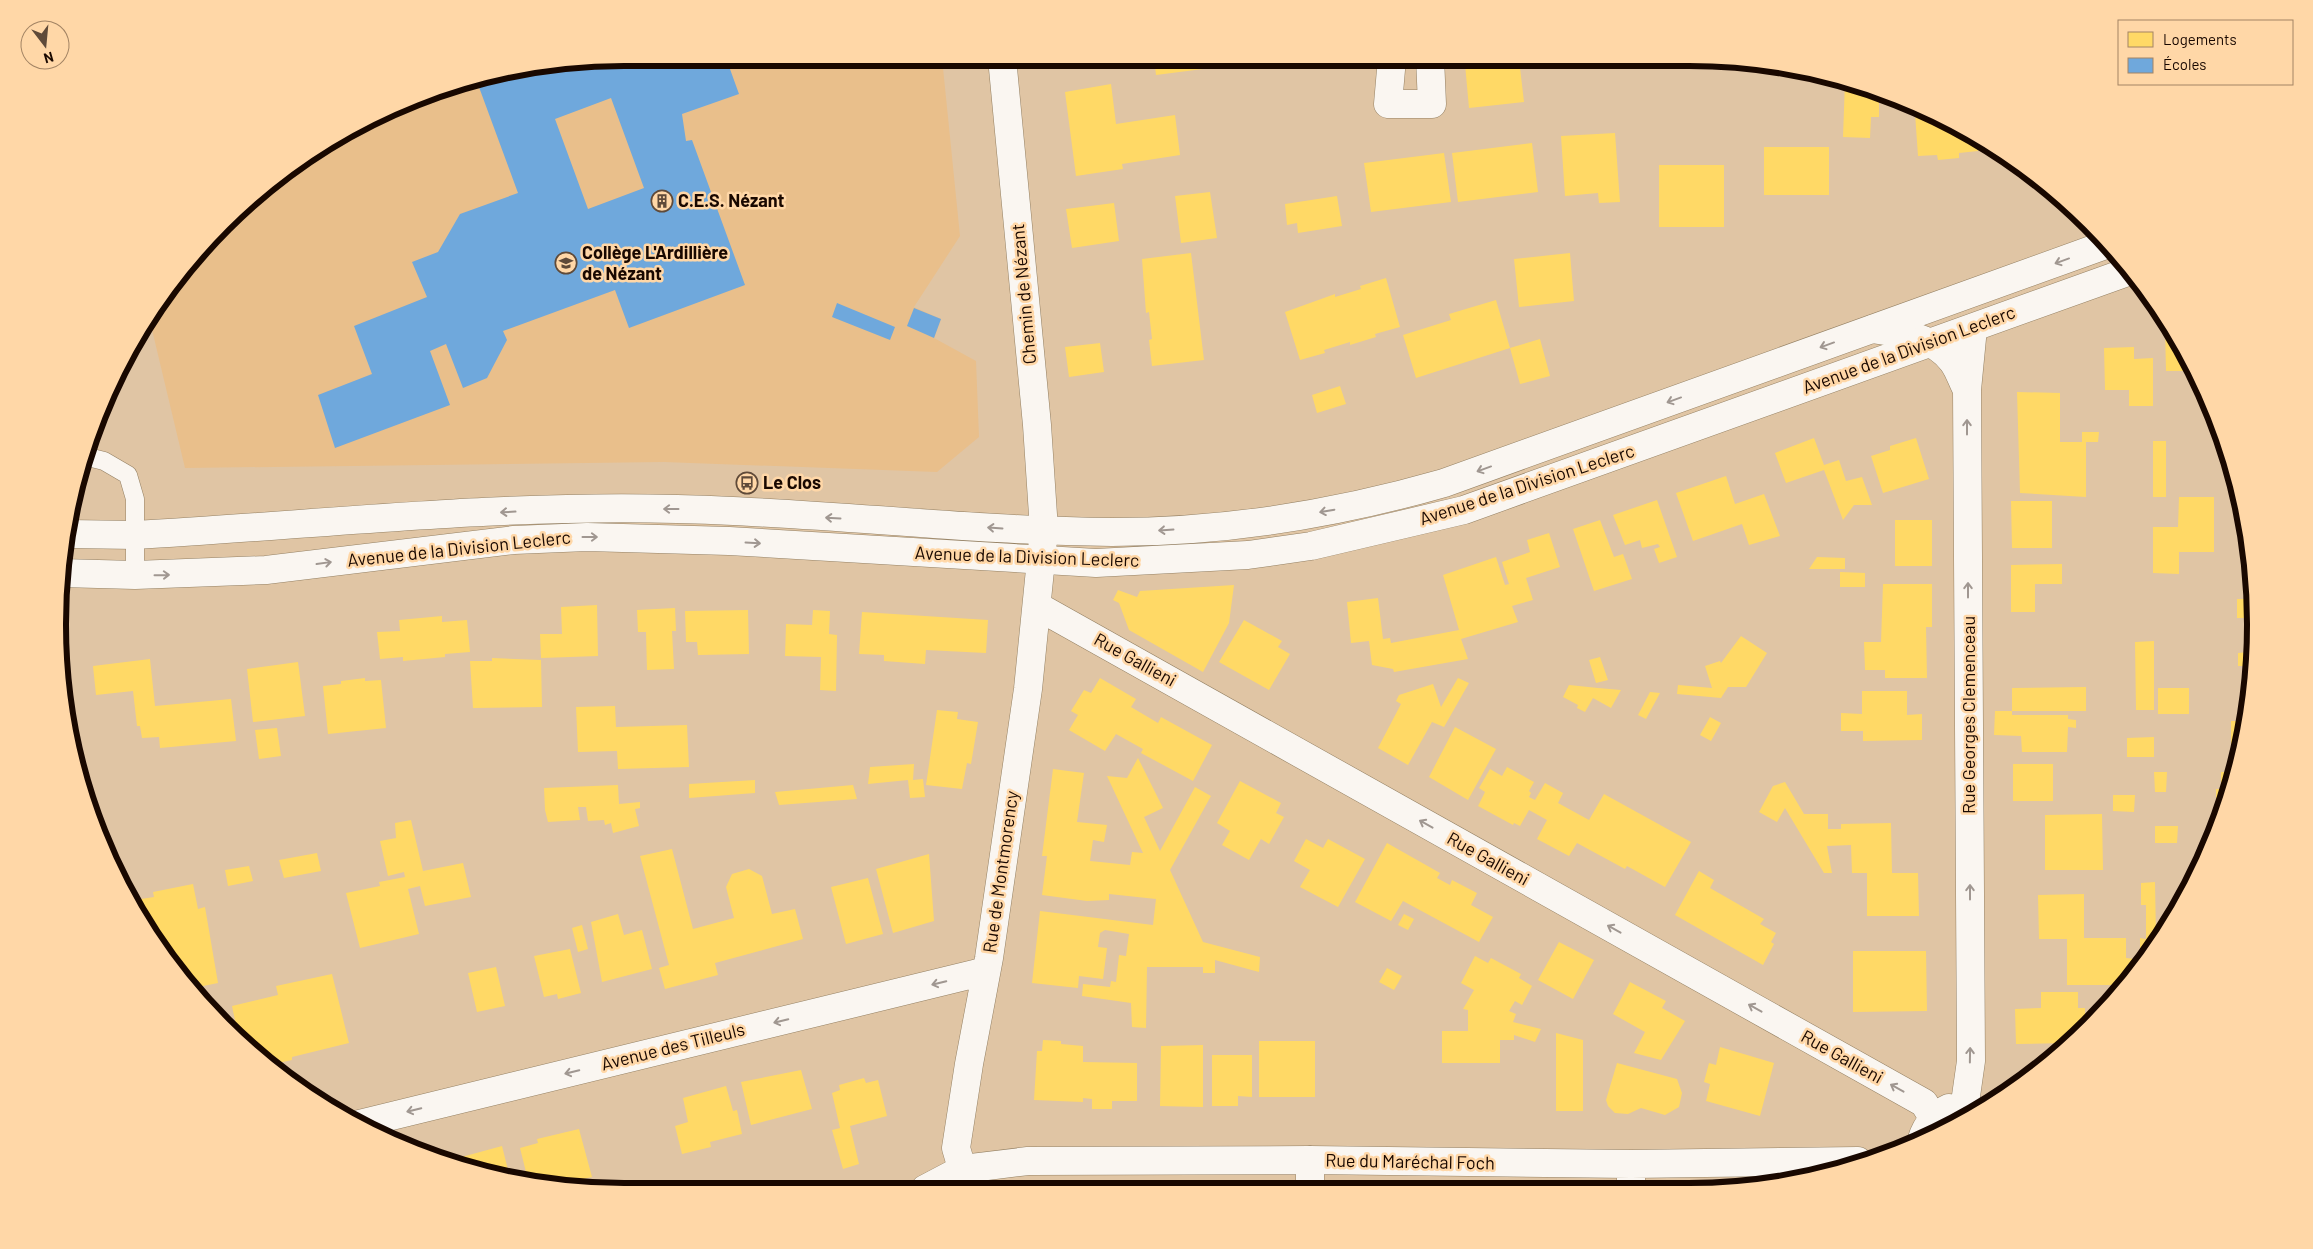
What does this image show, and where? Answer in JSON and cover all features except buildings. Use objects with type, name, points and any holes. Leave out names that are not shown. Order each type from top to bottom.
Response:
[{"type":"street","name":"Chemin de Nézant","points":[[1003,66],[1037,425],[1044,530]]},
{"type":"street","points":[[1391,66],[1388,104],[1432,104],[1430,66]]},
{"type":"street","name":"Avenue de la Division Leclerc","points":[[74,534],[136,535],[566,509],[678,509],[1044,530],[1139,531],[1283,519],[1399,496],[1444,483],[2099,247]]},
{"type":"street","name":"Avenue de la Division Leclerc","points":[[69,573],[209,574],[281,569],[514,540],[587,537],[729,541],[1096,563],[1248,555],[1311,546],[1382,531],[1464,510],[2123,275]]},
{"type":"street","name":"Rue Georges Clemenceau","points":[[1972,328],[1967,390],[1971,1061],[1973,1104]]},
{"type":"street","points":[[1873,329],[1903,333],[1931,343],[1941,349],[1954,362],[1967,390]]},
{"type":"street","name":"Rue de Montmorency","points":[[965,1179],[956,1148],[968,1064],[986,971],[1028,689],[1044,530]]},
{"type":"street","name":"Rue Gallieni","points":[[1037,606],[1924,1103],[1928,1128]]},
{"type":"street","name":"Avenue des Tilleuls","points":[[371,1121],[986,971]]},
{"type":"street","points":[[1928,1128],[1942,1110],[1973,1104]]},
{"type":"street","points":[[1310,1160],[1310,1183]]},
{"type":"street","name":"Rue du Maréchal Foch","points":[[965,1179],[1028,1161],[1310,1160],[1631,1176],[1838,1162]]},
{"type":"street","points":[[949,1183],[965,1179]]},
{"type":"lane","points":[[92,458],[104,461],[128,475],[135,499],[135,575]]},
{"type":"shaded area","name":"Collège L'Ardillière de Nézant","points":[[624,66],[943,66],[960,236],[914,307],[941,319],[934,338],[976,361],[979,437],[937,472],[664,462],[185,468],[152,328],[205,256],[230,230],[256,205],[285,182],[314,160],[345,141],[411,109],[445,96],[480,85],[552,71]]},
{"type":"place","name":"C.E.S. Nézant","points":[[662,201]]},
{"type":"place","name":"Collège L'Ardillière de Nézant","points":[[566,263]]},
{"type":"place","name":"Le Clos","points":[[747,483]]}]
